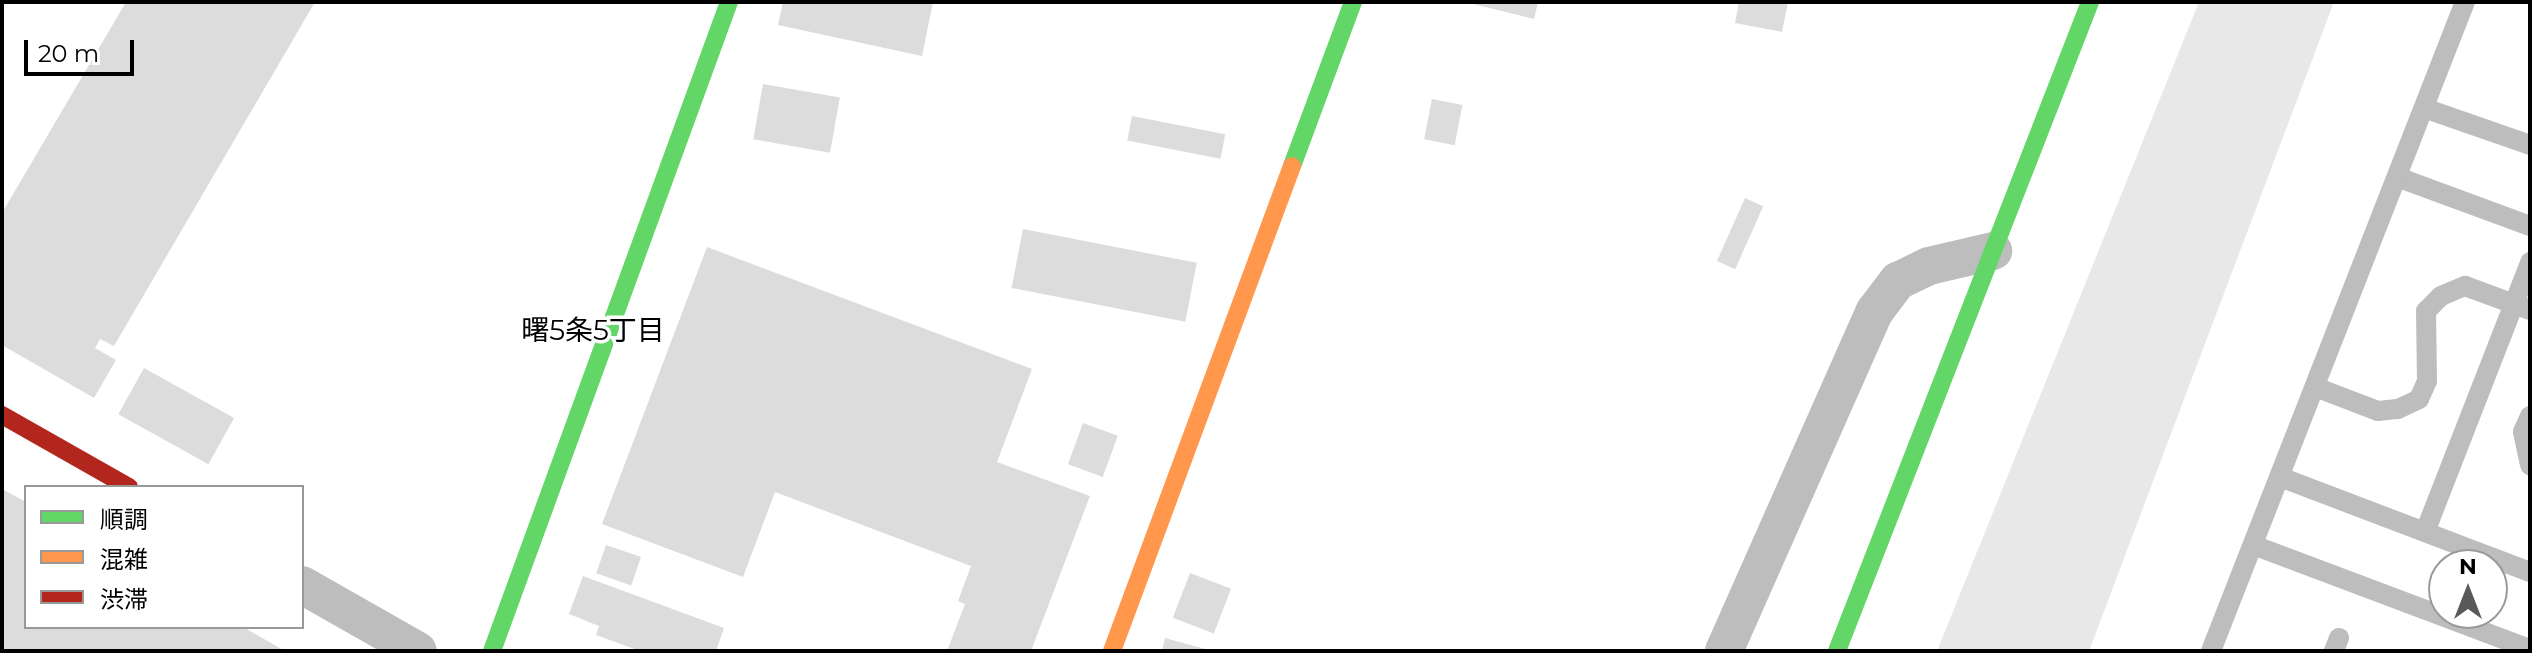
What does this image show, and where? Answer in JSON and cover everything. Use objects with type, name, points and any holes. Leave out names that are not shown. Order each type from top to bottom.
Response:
[{"type":"street","points":[[492,651],[729,2]]},
{"type":"street","points":[[1112,651],[1353,2]]},
{"type":"street","points":[[1837,651],[2090,2]]},
{"type":"street","points":[[1724,651],[1875,311],[1898,281],[1929,266],[1993,251]]},
{"type":"street","points":[[2,415],[125,485]]},
{"type":"street","points":[[304,586],[418,651]]},
{"type":"lane","points":[[2214,650],[2465,2]]},
{"type":"lane","points":[[2424,108],[2530,145]]},
{"type":"lane","points":[[2397,177],[2530,226]]},
{"type":"lane","points":[[2425,532],[2522,306],[2530,262]]},
{"type":"lane","points":[[2315,387],[2378,411],[2398,409],[2419,399],[2427,381],[2426,311],[2441,296],[2465,286],[2522,306]]},
{"type":"lane","points":[[2530,416],[2523,432],[2530,465]]},
{"type":"lane","points":[[2280,477],[2530,572]]},
{"type":"lane","points":[[2253,545],[2530,649]]},
{"type":"shaded area","points":[[2199,2],[2334,2],[2089,651],[1937,651]]},
{"type":"building","points":[[126,2],[315,2],[114,346],[100,339],[95,348],[116,360],[94,398],[2,345],[2,213]]},
{"type":"building","points":[[783,2],[933,2],[922,56],[778,25]]},
{"type":"building","points":[[1465,2],[1538,2],[1534,19]]},
{"type":"building","points":[[1739,2],[1788,2],[1782,32],[1735,23]]},
{"type":"building","points":[[763,84],[840,98],[830,153],[753,139]]},
{"type":"building","points":[[1432,99],[1462,105],[1455,145],[1424,139]]},
{"type":"building","points":[[1132,116],[1225,134],[1220,159],[1127,141]]},
{"type":"building","points":[[1745,198],[1763,206],[1735,269],[1717,261]]},
{"type":"building","points":[[1023,229],[1197,263],[1185,322],[1012,288]]},
{"type":"building","points":[[707,247],[1032,369],[997,462],[1090,496],[1031,651],[947,651],[965,604],[958,601],[971,566],[775,492],[743,577],[602,524]]},
{"type":"building","points":[[144,368],[234,418],[208,464],[118,414]]},
{"type":"building","points":[[1083,423],[1118,436],[1103,477],[1068,464]]},
{"type":"building","points":[[2,489],[24,501],[24,629],[246,629],[285,651],[2,651]]},
{"type":"building","points":[[606,545],[641,557],[631,585],[596,573]]},
{"type":"building","points":[[1190,573],[1231,589],[1214,634],[1173,618]]},
{"type":"building","points":[[583,576],[724,628],[716,651],[640,651],[596,635],[599,626],[569,614]]},
{"type":"building","points":[[1165,638],[1209,650],[1209,651],[1162,651]]},
{"type":"traffic: fast","points":[[492,651],[729,2]]},
{"type":"traffic: fast","points":[[1292,166],[1353,2]]},
{"type":"traffic: fast","points":[[1837,651],[2090,2]]},
{"type":"traffic: slow","points":[[1112,651],[1292,166]]},
{"type":"traffic: jam","points":[[2,415],[125,485]]},
{"type":"district","name":"曙5条5丁目","points":[[593,330]]}]
